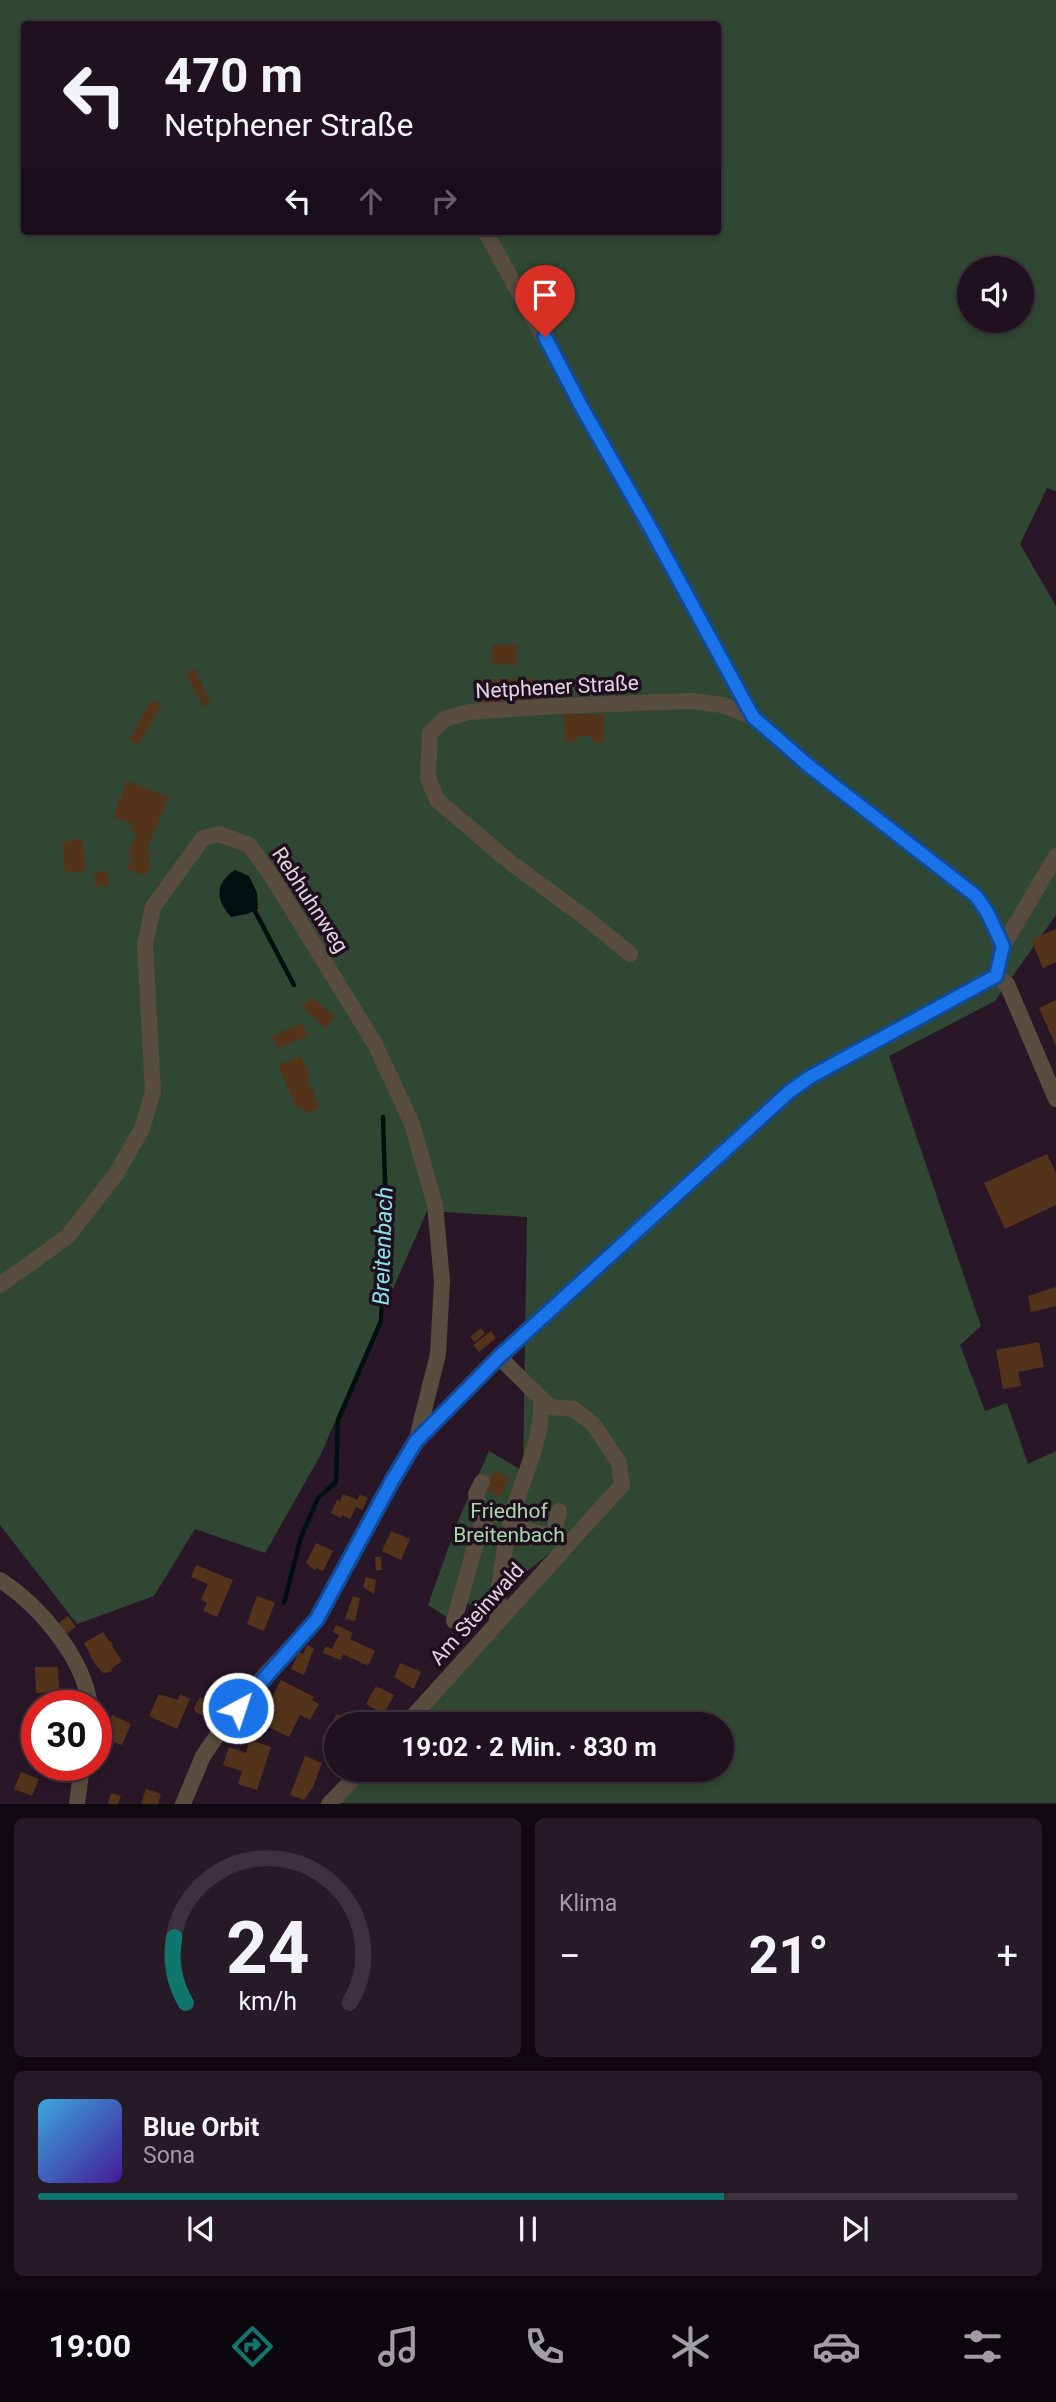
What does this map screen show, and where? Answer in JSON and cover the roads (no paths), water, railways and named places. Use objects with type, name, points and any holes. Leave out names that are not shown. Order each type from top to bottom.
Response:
[{"type":"street","name":"Netphener Straße","points":[[487,235],[753,717]]},
{"type":"street","name":"Netphener Straße","points":[[630,954],[511,863],[438,800],[428,778],[430,733],[444,719],[470,712],[556,705],[691,701],[723,705],[753,717],[809,766],[976,896],[1003,946]]},
{"type":"street","name":"Rebhuhnweg","points":[[0,1285],[68,1236],[116,1174],[142,1129],[153,1092],[145,945],[153,907],[202,838],[219,834],[249,845],[271,875],[375,1044],[412,1124],[435,1205],[442,1281],[438,1354],[416,1441]]},
{"type":"street","points":[[183,1804],[203,1756],[225,1724],[264,1676],[317,1619],[416,1441],[499,1357],[789,1092],[810,1077],[996,976],[1003,946],[1056,856]]},
{"type":"street","points":[[996,976],[1007,984],[1056,1099]]},
{"type":"street","points":[[497,1623],[498,1592],[512,1519],[536,1444],[542,1414],[541,1400],[499,1357]]},
{"type":"street","name":"Am Steinwald","points":[[417,1712],[622,1485],[619,1463],[594,1424],[574,1409],[550,1406],[541,1400]]},
{"type":"street","points":[[482,1482],[475,1493],[476,1502],[480,1511],[488,1516],[512,1519],[553,1536],[559,1511]]},
{"type":"street","points":[[454,1621],[480,1529],[488,1516]]},
{"type":"street","points":[[0,1580],[39,1613],[63,1643],[78,1667],[88,1690]]},
{"type":"street","points":[[77,1804],[80,1781]]},
{"type":"street","points":[[329,1804],[350,1782]]},
{"type":"waterway","name":"Breitenbach","points":[[255,911],[294,985]]},
{"type":"waterway","name":"Breitenbach","points":[[284,1603],[301,1537],[318,1498],[336,1482],[338,1420],[381,1321],[386,1215],[383,1117]]},
{"type":"park label","name":"Friedhof Breitenbach","points":[[509,1523]]}]
